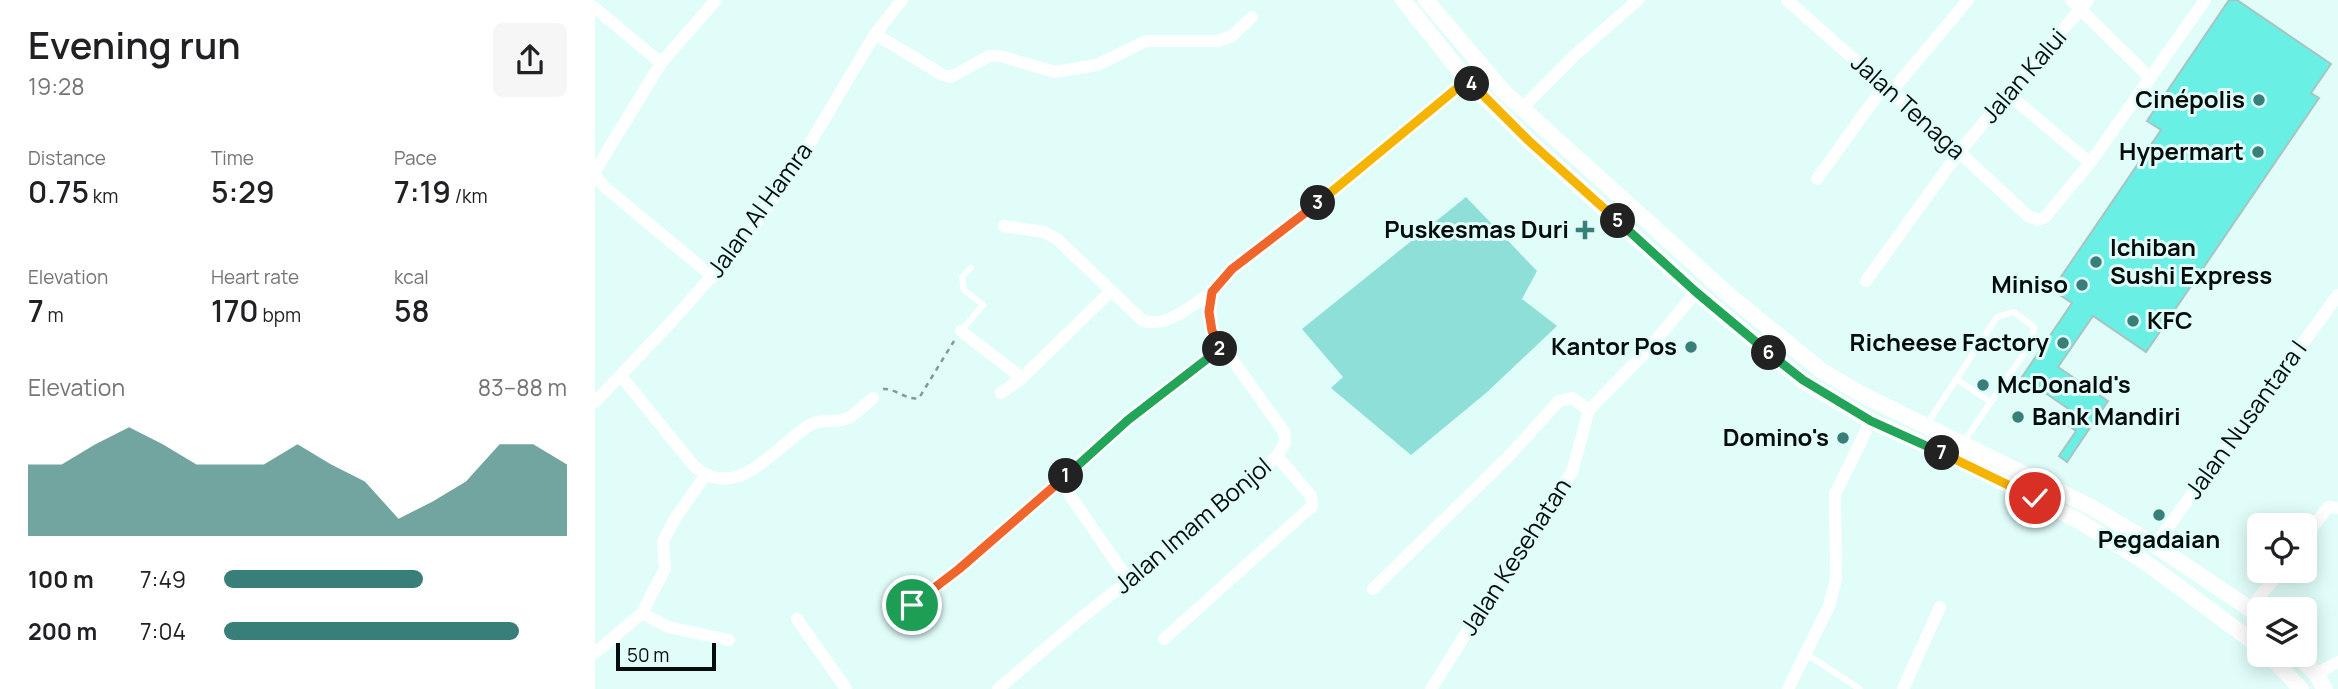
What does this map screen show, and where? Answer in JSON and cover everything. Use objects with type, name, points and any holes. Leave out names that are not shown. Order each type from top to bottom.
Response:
[{"type":"street","points":[[713,276],[606,188],[595,175],[604,154],[661,63],[716,0]]},
{"type":"street","name":"Jalan Al Hamra","points":[[595,402],[748,235],[800,160],[874,34],[902,0]]},
{"type":"street","points":[[1402,0],[1467,80],[1529,141],[1696,292],[1803,380],[1871,421],[1961,461],[2089,526],[2145,562],[2247,637]]},
{"type":"street","points":[[1426,0],[1479,66],[1584,167],[1770,330],[1822,371],[1861,394],[2069,495],[2155,545],[2247,608]]},
{"type":"street","points":[[1522,108],[1575,55],[1638,0]]},
{"type":"street","name":"Jalan Tenaga","points":[[1789,0],[2028,216],[2038,220],[2045,217],[2090,163]]},
{"type":"street","points":[[1817,179],[1888,89],[1968,0]]},
{"type":"street","points":[[2071,0],[2085,5],[2150,78]]},
{"type":"street","points":[[2008,94],[2090,163],[2205,0]]},
{"type":"street","name":"Jalan Kalui","points":[[1866,281],[1959,152],[2085,5]]},
{"type":"street","points":[[595,8],[661,63]]},
{"type":"street","points":[[874,34],[943,75],[951,77],[989,56],[1000,56],[1055,72],[1097,65],[1146,41],[1218,41],[1232,36],[1252,17]]},
{"type":"street","points":[[1004,226],[1044,232],[1057,239],[1143,321],[1153,324],[1184,311],[1212,292],[1232,269],[1289,227],[1467,80]]},
{"type":"street","points":[[1001,393],[1023,377],[1111,291]]},
{"type":"street","name":"Jalan Imam Bonjol","points":[[998,689],[1277,456],[1285,443],[1284,432],[1212,331],[1209,312],[1212,292]]},
{"type":"street","name":"Jalan Kesehatan","points":[[1431,689],[1572,472],[1589,410],[1645,353],[1696,292]]},
{"type":"street","name":"Jalan Nusantara I","points":[[2155,545],[2338,295]]},
{"type":"street","points":[[1757,343],[1770,330]]},
{"type":"street","points":[[961,331],[1023,377]]},
{"type":"street","points":[[912,605],[959,569],[1128,420],[1222,347]]},
{"type":"street","points":[[621,376],[705,476],[739,477],[812,424],[848,418],[873,398]]},
{"type":"street","points":[[1373,589],[1507,458],[1559,401],[1572,398],[1589,410]]},
{"type":"street","points":[[1788,689],[1829,606],[1836,579],[1835,494],[1871,421]]},
{"type":"street","points":[[1164,639],[1312,506],[1311,496],[1277,456]]},
{"type":"street","points":[[595,653],[642,613],[665,569],[663,541],[676,517],[705,476]]},
{"type":"street","points":[[1060,481],[1129,580]]},
{"type":"street","points":[[2317,521],[2328,507],[2338,508]]},
{"type":"street","points":[[1903,689],[1940,607]]},
{"type":"street","points":[[642,613],[668,627],[729,640]]},
{"type":"street","points":[[797,619],[846,689]]},
{"type":"street","points":[[2316,674],[2338,662]]},
{"type":"street","points":[[2280,667],[2301,689]]},
{"type":"street","points":[[2309,667],[2325,689]]},
{"type":"lane","points":[[961,331],[983,305],[964,290],[962,278],[971,268]]},
{"type":"lane","points":[[1926,425],[1997,317],[2014,312],[2034,327],[2031,343],[1963,443]]},
{"type":"lane","points":[[1956,379],[1991,401]]},
{"type":"lane","points":[[1806,654],[1860,689]]},
{"type":"path","points":[[873,398],[885,388],[912,399],[919,398],[961,331]]},
{"type":"shaded area","points":[[1466,197],[1537,271],[1522,299],[1557,326],[1486,393],[1411,455],[1331,388],[1343,377],[1302,329]]},
{"type":"building","points":[[2229,0],[2237,0],[2331,64],[2311,93],[2319,98],[2146,352],[2093,316],[2058,367],[2108,401],[2067,462],[2059,456],[2076,431],[2069,426],[2076,414],[2022,377],[2072,303],[2052,290],[2161,130],[2147,121]]},
{"type":"place","name":"Cinépolis","points":[[2259,100]]},
{"type":"place","name":"Hypermart","points":[[2258,152]]},
{"type":"place","name":"Puskesmas Duri","points":[[1585,230]]},
{"type":"place","name":"Ichiban Sushi Express","points":[[2096,262]]},
{"type":"place","name":"Miniso","points":[[2082,285]]},
{"type":"place","name":"KFC","points":[[2133,321]]},
{"type":"place","name":"Richeese Factory","points":[[2063,343]]},
{"type":"place","name":"Kantor Pos","points":[[1691,347]]},
{"type":"place","name":"McDonald's","points":[[1983,385]]},
{"type":"place","name":"Bank Mandiri","points":[[2018,417]]},
{"type":"place","name":"Domino's","points":[[1843,438]]},
{"type":"place","name":"Pegadaian","points":[[2159,515]]},
{"type":"route","points":[[912,605],[959,569],[1128,420],[1222,347],[1212,331],[1209,312],[1212,292],[1232,269],[1289,227],[1467,80],[1529,141],[1696,292],[1803,380],[1871,421],[2035,498]]}]
